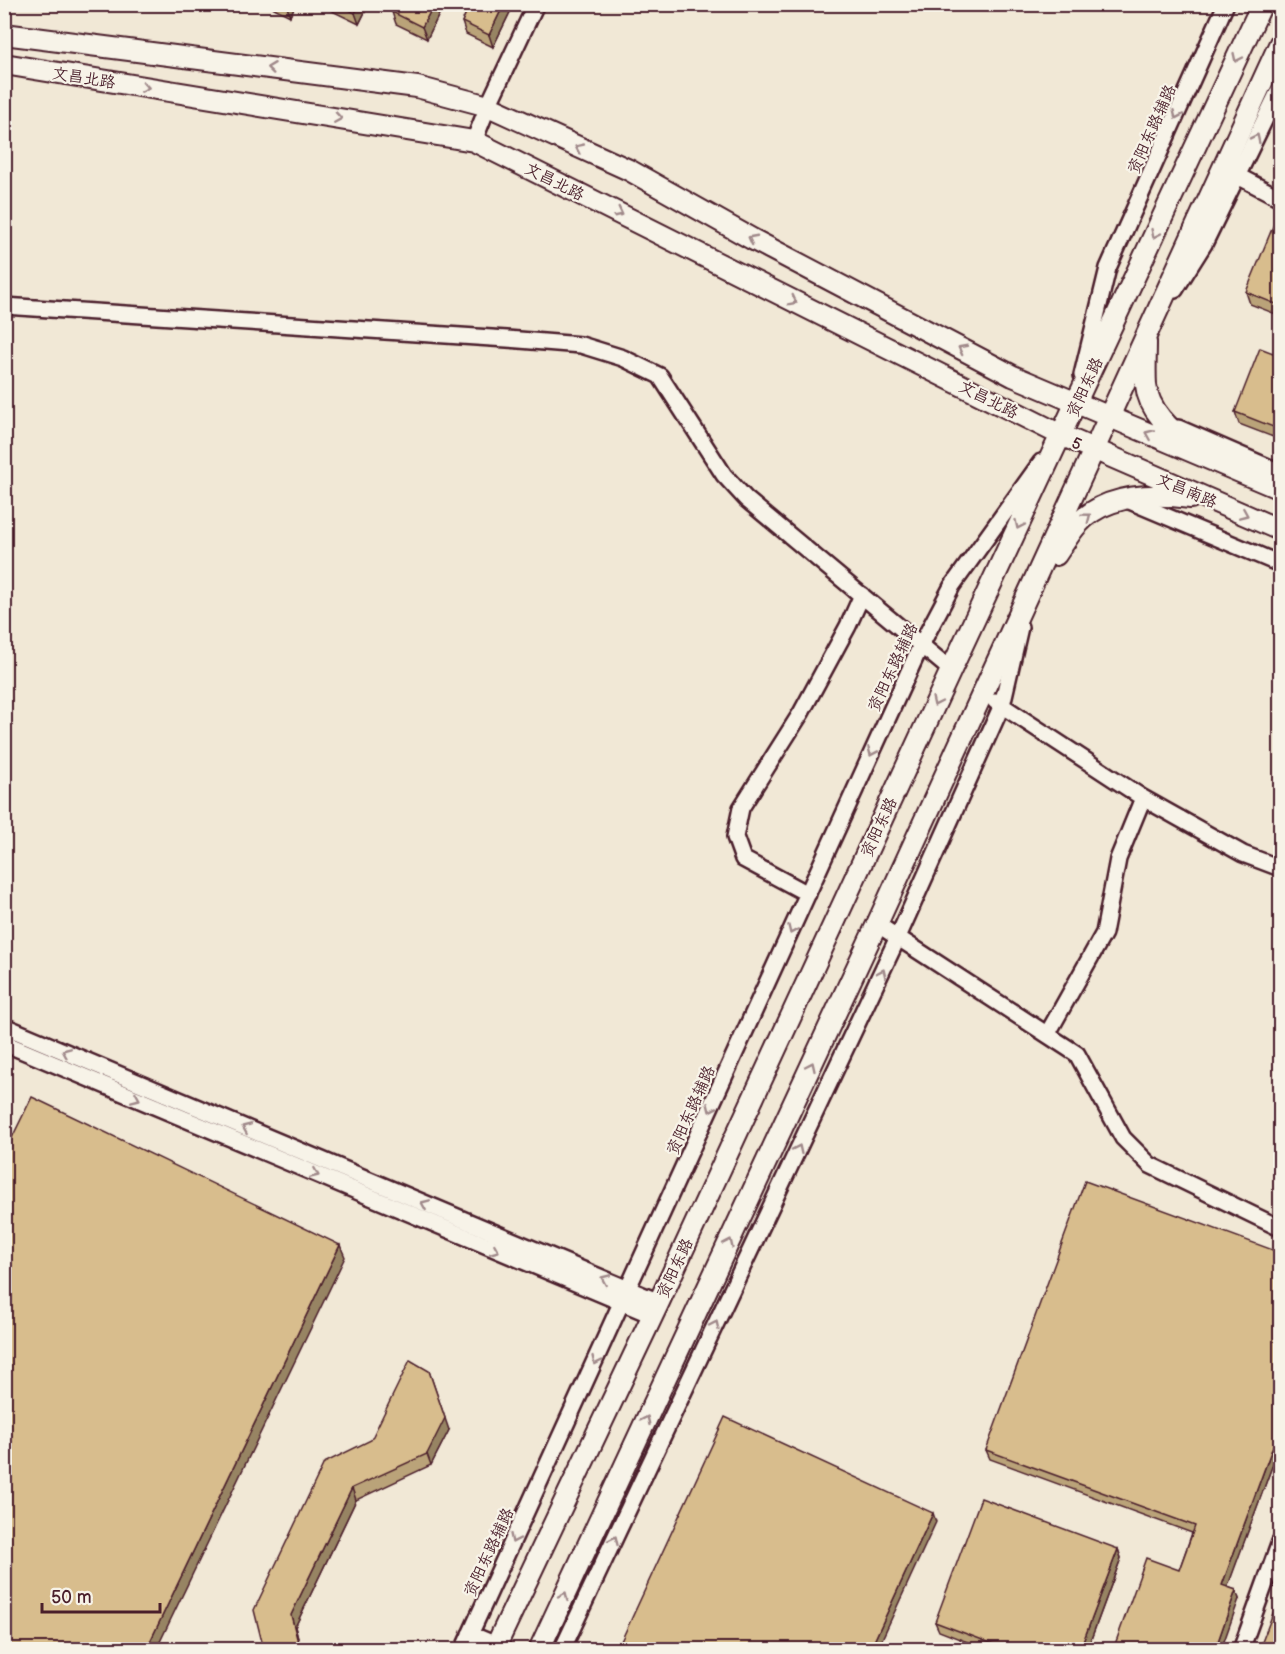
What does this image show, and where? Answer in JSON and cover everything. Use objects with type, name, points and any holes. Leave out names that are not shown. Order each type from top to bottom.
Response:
[{"type":"main road","name":"资阳东路","points":[[495,1647],[656,1309],[1262,4]]},
{"type":"main road","points":[[4,34],[417,87],[488,106],[629,170],[752,239],[1013,376],[1281,489]]},
{"type":"main road","points":[[539,1650],[878,924],[1108,417],[1146,336],[1230,172],[1281,43]]},
{"type":"main road","name":"文昌北路","points":[[4,64],[474,141],[1061,435]]},
{"type":"main road","points":[[1146,336],[1146,387],[1159,416],[1178,435],[1227,467]]},
{"type":"main road","name":"5","points":[[1061,435],[1093,451]]},
{"type":"main road","name":"文昌南路","points":[[1093,451],[1281,530]]},
{"type":"main road","points":[[1026,597],[1078,524],[1100,507],[1125,499],[1168,495],[1212,501]]},
{"type":"street","points":[[474,141],[536,4]]},
{"type":"street","name":"资阳东路辅路","points":[[1076,404],[1108,268],[1226,4]]},
{"type":"street","points":[[1281,88],[1230,172],[1281,198]]},
{"type":"street","points":[[4,306],[581,345],[623,358],[660,376],[724,475],[746,498],[951,670]]},
{"type":"street","points":[[1166,423],[1281,472]]},
{"type":"street","name":"资阳东路辅路","points":[[463,1650],[921,645],[952,586],[1061,435]]},
{"type":"street","points":[[1125,499],[1281,564]]},
{"type":"street","points":[[808,894],[743,859],[735,837],[741,808],[801,713],[848,627],[862,595]]},
{"type":"street","points":[[562,1650],[898,937],[1002,705],[1026,597]]},
{"type":"street","points":[[983,693],[1143,798],[1243,855],[1281,868]]},
{"type":"street","points":[[1048,1033],[1104,933],[1118,858],[1143,798]]},
{"type":"street","points":[[878,924],[1077,1054],[1123,1138],[1150,1165],[1281,1228]]},
{"type":"street","points":[[4,1026],[656,1309]]},
{"type":"street","points":[[4,1043],[626,1296]]},
{"type":"street","points":[[678,1351],[698,1361]]},
{"type":"street","points":[[1241,1650],[1281,1542]]},
{"type":"street","points":[[470,1634],[495,1647]]},
{"type":"building","points":[[338,4],[359,4],[355,13]]},
{"type":"building","points":[[396,4],[434,4],[422,27],[392,12]]},
{"type":"building","points":[[470,4],[504,4],[489,35],[462,22]]},
{"type":"building","points":[[1276,219],[1281,221],[1281,306],[1246,292]]},
{"type":"building","points":[[1260,348],[1281,356],[1281,430],[1235,412]]},
{"type":"building","points":[[32,1097],[340,1245],[146,1650],[4,1650],[4,1154]]},
{"type":"building","points":[[1085,1181],[1281,1253],[1281,1424],[1222,1585],[1236,1590],[1215,1650],[1113,1650],[1146,1558],[1179,1570],[1195,1526],[986,1450]]},
{"type":"building","points":[[410,1360],[429,1371],[445,1418],[427,1454],[352,1488],[291,1615],[300,1650],[264,1650],[254,1610],[324,1463],[371,1440]]},
{"type":"building","points":[[725,1417],[933,1513],[870,1650],[617,1650]]},
{"type":"building","points":[[981,1498],[1118,1549],[1080,1650],[1009,1650],[935,1622]]},
{"type":"building","points":[[1281,1592],[1281,1650],[1259,1650]]}]
